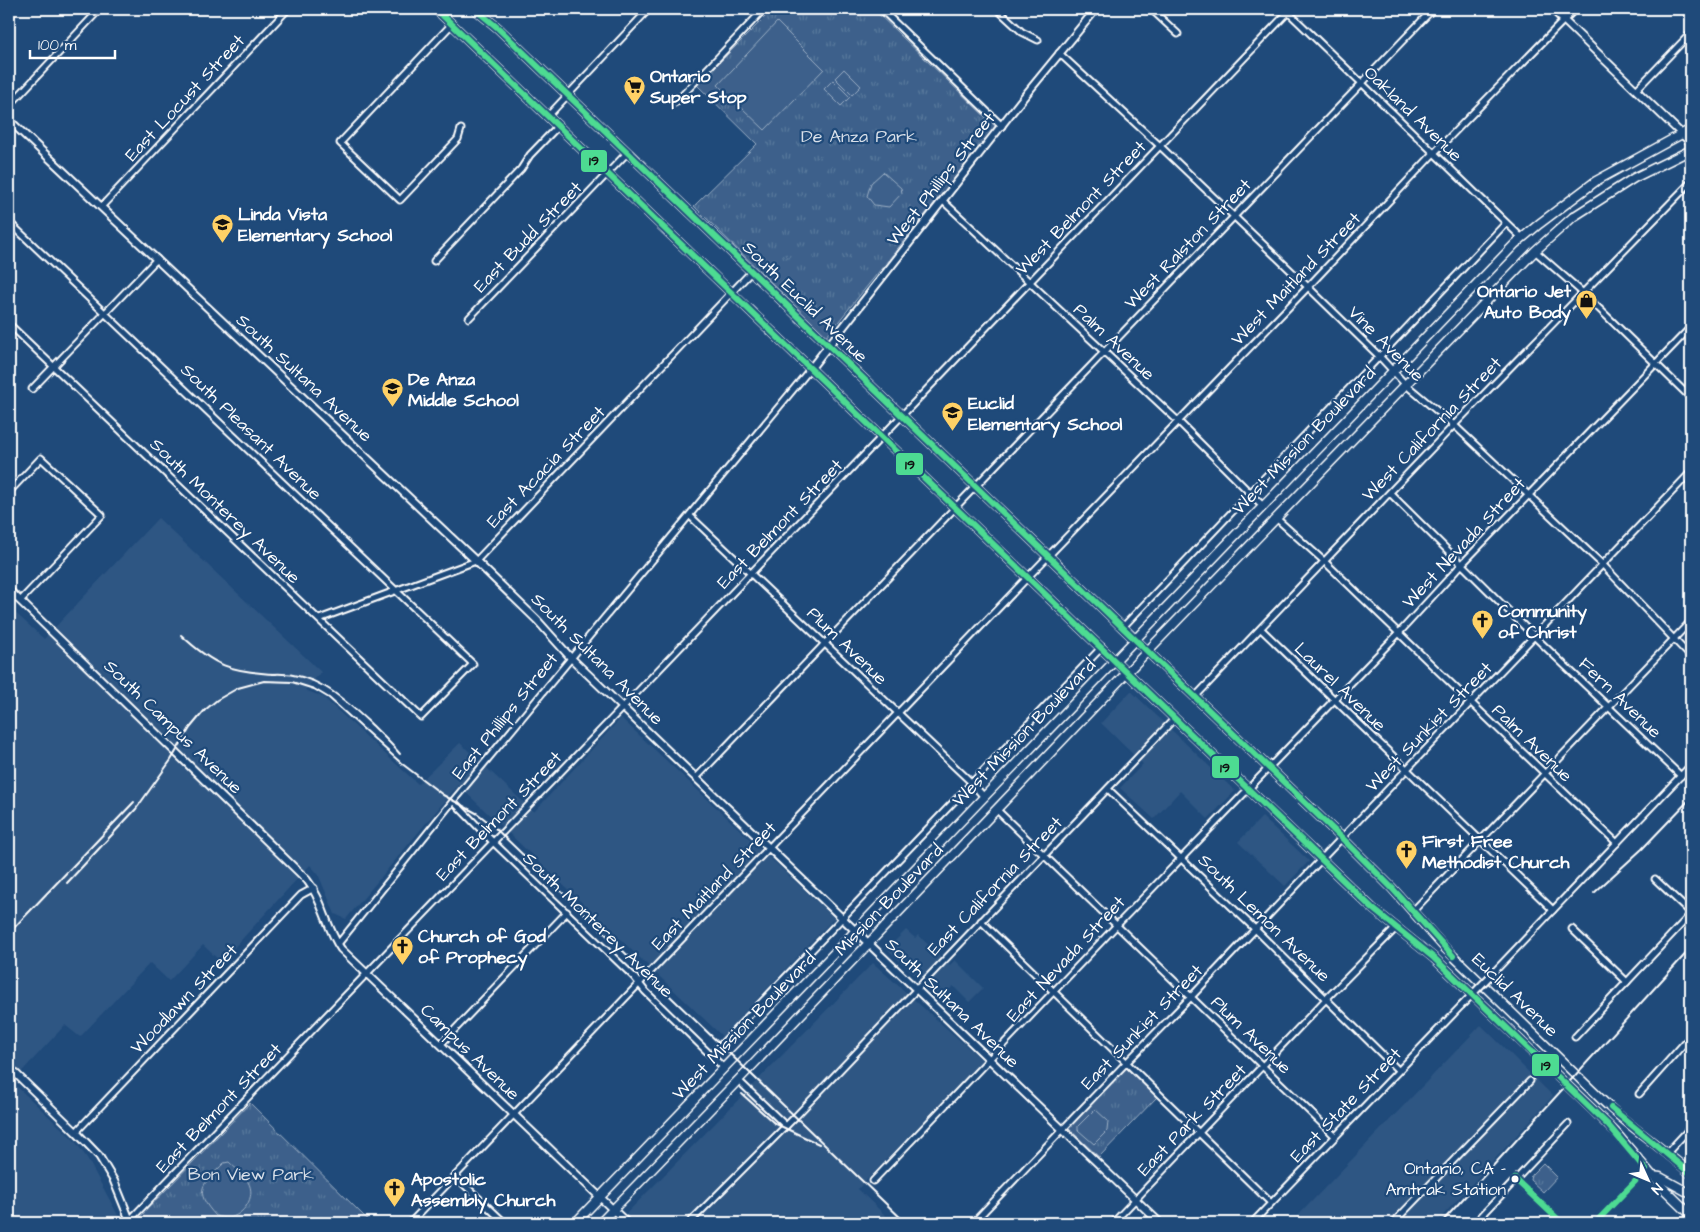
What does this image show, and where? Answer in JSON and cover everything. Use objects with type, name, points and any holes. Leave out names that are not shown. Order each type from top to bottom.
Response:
[{"type":"main road","points":[[436,9],[1029,576],[1372,908],[1396,928]]},
{"type":"main road","name":"South Euclid Avenue","points":[[476,9],[752,271],[974,487],[1342,838],[1413,911]]},
{"type":"main road","name":"West Mission Boulevard","points":[[575,1223],[1392,370],[1522,238],[1596,180],[1691,129]]},
{"type":"main road","name":"West Mission Boulevard","points":[[1136,662],[1535,251],[1581,212],[1634,178],[1691,150]]},
{"type":"main road","name":"Mission Boulevard","points":[[600,1223],[868,942],[997,810],[1136,662]]},
{"type":"main road","name":"Euclid Avenue","points":[[1413,911],[1444,948],[1611,1108],[1634,1129],[1667,1153],[1691,1174]]},
{"type":"main road","name":"Euclid Avenue","points":[[1396,928],[1434,958],[1594,1111],[1646,1170],[1691,1215]]},
{"type":"main road","points":[[1652,1176],[1660,1177],[1691,1194]]},
{"type":"main road","points":[[1688,1223],[1691,1220]]},
{"type":"street","points":[[9,106],[100,9]]},
{"type":"street","name":"East Locust Street","points":[[101,206],[288,9]]},
{"type":"street","points":[[548,116],[649,9]]},
{"type":"street","points":[[675,103],[764,9]]},
{"type":"street","points":[[881,9],[1002,126]]},
{"type":"street","points":[[998,9],[1022,32],[1038,40]]},
{"type":"street","name":"West Phillips Street","points":[[811,368],[1059,53],[1096,9]]},
{"type":"street","points":[[1152,9],[1178,34]]},
{"type":"street","name":"West Ralston Street","points":[[696,778],[1232,216],[1433,9]]},
{"type":"street","points":[[1552,9],[1691,143]]},
{"type":"street","name":"West Maitland Street","points":[[1037,568],[1308,287],[1434,153],[1575,9]]},
{"type":"street","name":"Oakland Avenue","points":[[1288,10],[1360,83],[1522,238]]},
{"type":"street","name":"West Belmont Street","points":[[891,427],[1288,10]]},
{"type":"street","points":[[452,24],[340,143],[400,200],[458,139],[461,129]]},
{"type":"street","points":[[1637,90],[1691,33]]},
{"type":"street","name":"Vine Avenue","points":[[1059,53],[1308,287],[1405,384],[1454,426],[1603,565],[1691,657]]},
{"type":"street","name":"South Sultana Avenue","points":[[9,120],[476,561],[537,620],[571,658],[1160,1223]]},
{"type":"street","points":[[434,261],[521,169],[530,155],[558,126]]},
{"type":"street","name":"East Budd Street","points":[[469,318],[627,153]]},
{"type":"street","name":"West California Street","points":[[1195,697],[1691,182]]},
{"type":"street","name":"Palm Avenue","points":[[943,201],[1178,421],[1263,506]]},
{"type":"street","name":"South Pleasant Avenue","points":[[9,222],[473,664],[421,717]]},
{"type":"street","points":[[1122,628],[1506,223]]},
{"type":"street","points":[[1535,251],[1583,293],[1691,398]]},
{"type":"street","points":[[32,389],[157,259]]},
{"type":"street","name":"East Acacia Street","points":[[319,619],[476,561],[752,271]]},
{"type":"street","name":"South Monterey Avenue","points":[[9,324],[421,717]]},
{"type":"street","name":"West Nevada Street","points":[[1258,779],[1691,327]]},
{"type":"street","name":"East Phillips Street","points":[[338,944],[453,801],[811,368]]},
{"type":"street","name":"East Belmont Street","points":[[129,1222],[891,427]]},
{"type":"street","points":[[9,492],[41,458],[102,514],[20,601]]},
{"type":"street","name":"West Sunkist Street","points":[[1331,850],[1691,472]]},
{"type":"street","name":"Fern Avenue","points":[[1390,493],[1535,637],[1681,776]]},
{"type":"street","name":"Plum Avenue","points":[[690,516],[972,783],[984,797]]},
{"type":"street","name":"Palm Avenue","points":[[1276,518],[1325,562],[1617,843]]},
{"type":"street","name":"East Maitland Street","points":[[410,1223],[1037,568]]},
{"type":"street","name":"South Campus Avenue","points":[[9,590],[303,875],[314,888]]},
{"type":"street","points":[[1413,911],[1691,621]]},
{"type":"street","name":"Laurel Avenue","points":[[1260,629],[1553,910]]},
{"type":"street","points":[[711,1056],[1102,647]]},
{"type":"street","name":"East California Street","points":[[689,1223],[786,1126],[1175,718]]},
{"type":"street","name":"East State Street","points":[[1252,1223],[1691,765]]},
{"type":"street","name":"East Nevada Street","points":[[873,1181],[1258,779]]},
{"type":"street","name":"South Lemon Avenue","points":[[1108,789],[1255,929],[1398,1070]]},
{"type":"street","name":"South Monterey Avenue","points":[[453,801],[493,842],[634,977],[724,1068]]},
{"type":"street","name":"Plum Avenue","points":[[997,810],[1335,1136]]},
{"type":"street","name":"East Sunkist Street","points":[[973,1223],[1331,850]]},
{"type":"street","points":[[1575,1037],[1691,913],[1655,879]]},
{"type":"street","name":"Campus Avenue","points":[[314,888],[338,944],[627,1223]]},
{"type":"street","name":"Woodlawn Street","points":[[76,1132],[302,895],[314,888]]},
{"type":"street","points":[[441,1044],[566,912]]},
{"type":"street","points":[[981,921],[1271,1203]]},
{"type":"street","name":"East Park Street","points":[[1112,1223],[1264,1066],[1326,998],[1396,928]]},
{"type":"street","points":[[1572,929],[1627,982]]},
{"type":"street","points":[[1640,1094],[1691,1037]]},
{"type":"street","points":[[9,1067],[99,1156],[114,1181],[129,1222]]},
{"type":"street","points":[[738,1080],[786,1126]]},
{"type":"street","points":[[1393,1223],[1530,1081]]},
{"type":"street","points":[[1475,1223],[1568,1124]]},
{"type":"street","points":[[1667,1153],[1691,1127]]},
{"type":"street","points":[[1595,1223],[1646,1170]]},
{"type":"street","points":[[455,1176],[505,1223]]},
{"type":"street","points":[[1515,1179],[1562,1223]]},
{"type":"shaded area","points":[[158,518],[321,672],[305,690],[323,697],[418,784],[460,743],[534,812],[621,718],[834,918],[722,1036],[458,785],[346,919],[335,914],[318,874],[310,865],[221,962],[203,945],[169,981],[150,963],[80,1037],[65,1025],[12,1082],[74,1140],[87,1158],[119,1217],[113,1223],[9,1223],[9,607],[44,639]]},
{"type":"shaded area","points":[[1131,691],[1235,791],[1208,819],[1180,791],[1154,819],[1120,788],[1143,764],[1101,723]]},
{"type":"shaded area","points":[[1262,817],[1309,861],[1285,886],[1238,842]]},
{"type":"shaded area","points":[[906,930],[915,938],[918,935],[950,965],[955,960],[983,988],[969,1002],[953,986],[941,999],[887,949]]},
{"type":"shaded area","points":[[873,963],[982,1060],[858,1189],[893,1223],[617,1223]]},
{"type":"shaded area","points":[[1481,1025],[1553,1096],[1436,1223],[1291,1223]]},
{"type":"green space","name":"De Anza Park","points":[[773,9],[873,9],[996,127],[826,337],[694,206],[757,144],[697,85]]},
{"type":"green space","points":[[777,22],[824,69],[765,130],[718,85]]},
{"type":"green space","points":[[844,69],[861,86],[852,95],[835,78]]},
{"type":"green space","points":[[833,80],[850,97],[841,106],[824,89]]},
{"type":"green space","points":[[883,172],[901,188],[902,193],[889,207],[874,205],[867,196],[871,183]]},
{"type":"green space","points":[[1126,1068],[1157,1097],[1099,1157],[1068,1128]]},
{"type":"green space","name":"Bon View Park","points":[[250,1103],[371,1223],[139,1223],[138,1219]]},
{"type":"green space","points":[[1095,1109],[1108,1121],[1107,1131],[1094,1144],[1078,1130],[1078,1126]]},
{"type":"green space","points":[[229,1162],[246,1179],[251,1194],[247,1205],[239,1214],[226,1218],[216,1216],[204,1200],[202,1193],[206,1182],[211,1176],[224,1163]]},
{"type":"green space","points":[[1543,1163],[1557,1177],[1543,1192],[1530,1180],[1531,1175]]},
{"type":"railway","points":[[181,635],[203,654],[224,665],[235,669],[276,674]]},
{"type":"railway","points":[[272,674],[287,674],[301,677],[326,687],[359,713],[400,754]]},
{"type":"railway","points":[[67,883],[136,809],[171,760],[190,728],[205,710],[217,700],[238,688],[264,681],[292,682],[314,689],[329,698],[401,763],[443,795],[478,814],[492,825],[906,1223]]},
{"type":"railway","points":[[1594,893],[1642,849],[1691,798]]},
{"type":"railway","points":[[9,933],[134,802]]},
{"type":"railway","points":[[1441,1223],[1691,948]]},
{"type":"railway","points":[[742,1094],[774,1123],[819,1144]]},
{"type":"transit line","name":"19","points":[[436,9],[1372,908],[1434,958],[1608,1125],[1646,1170],[1595,1223]]},
{"type":"transit line","name":"19","points":[[475,9],[498,28],[1342,838],[1392,888],[1453,956]]},
{"type":"transit line","name":"19","points":[[1611,1108],[1691,1174]]},
{"type":"transit line","name":"19","points":[[1515,1179],[1562,1223]]},
{"type":"place","name":"Ontario Super Stop","points":[[634,105]]},
{"type":"place","name":"Linda Vista Elementary School","points":[[222,243]]},
{"type":"place","name":"Ontario Jet Auto Body","points":[[1587,320]]},
{"type":"place","name":"De Anza Middle School","points":[[392,408]]},
{"type":"place","name":"Euclid Elementary School","points":[[952,432]]},
{"type":"place","name":"Community of Christ","points":[[1482,640]]},
{"type":"place","name":"First Free Methodist Church","points":[[1406,870]]},
{"type":"place","name":"Church of God of Prophecy","points":[[402,965]]},
{"type":"place","name":"Ontario, CA - Amtrak Station","points":[[1515,1179]]},
{"type":"place","name":"Apostolic Assembly Church","points":[[395,1208]]}]
